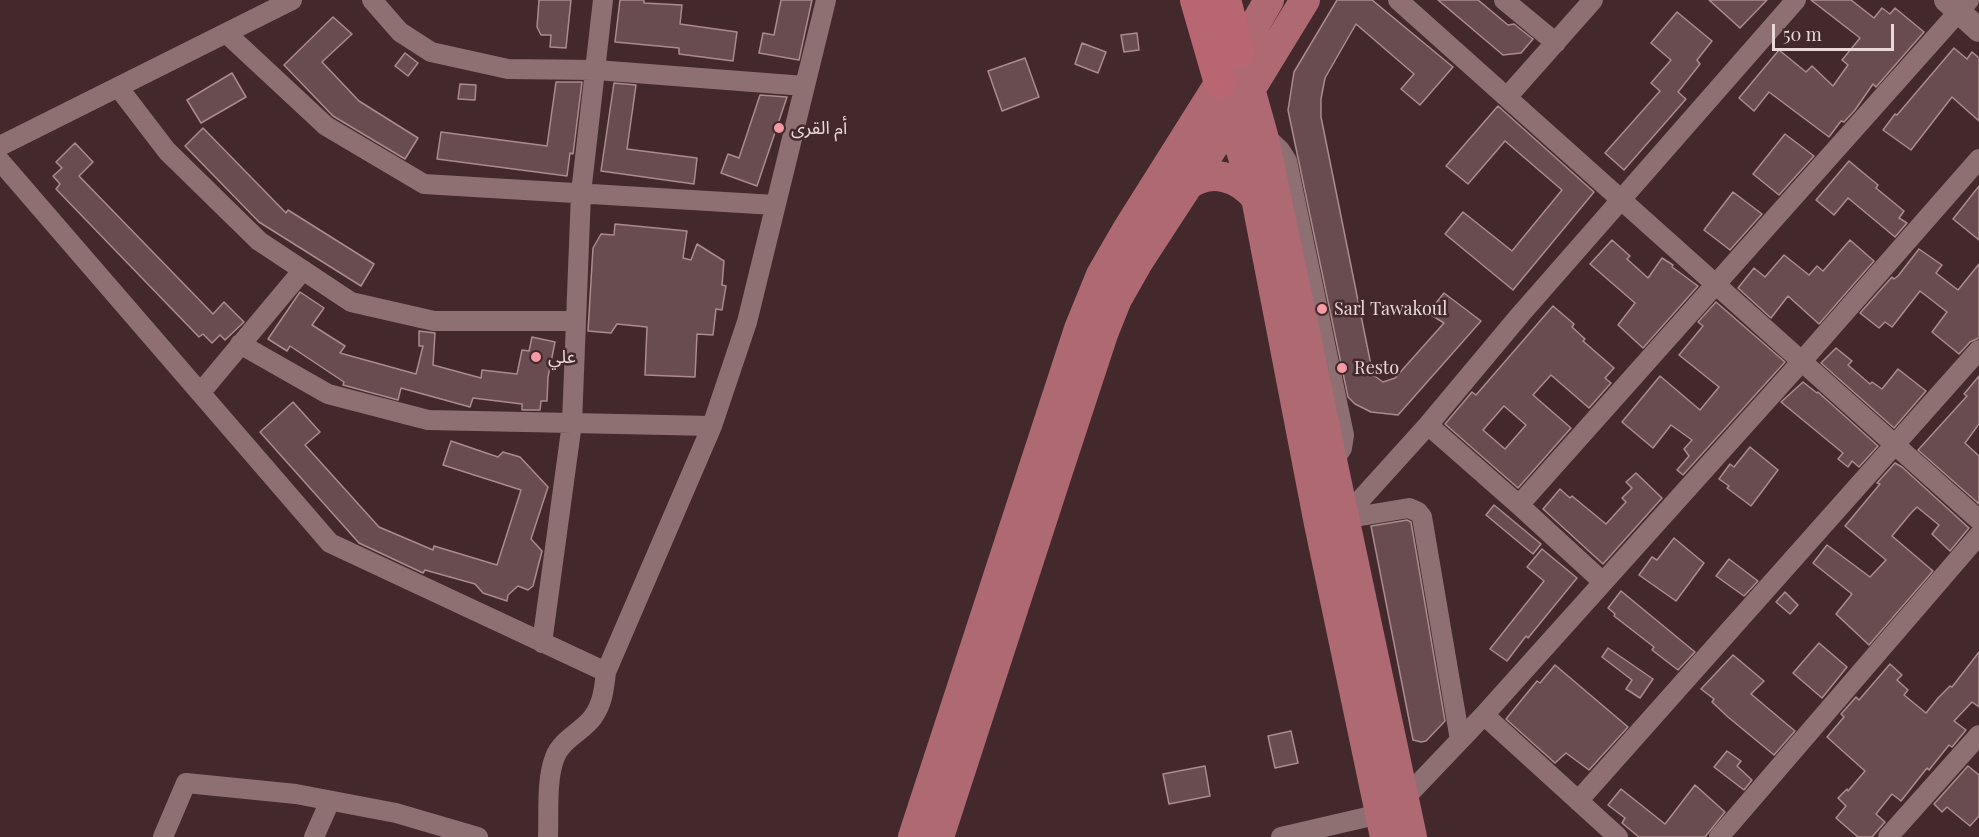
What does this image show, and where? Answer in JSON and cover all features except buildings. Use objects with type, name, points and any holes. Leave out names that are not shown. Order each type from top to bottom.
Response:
[{"type":"highway","points":[[1196,0],[1220,83]]},
{"type":"highway","points":[[1225,0],[1239,52]]},
{"type":"main road","points":[[913,837],[1079,329],[1101,275],[1269,0]]},
{"type":"main road","points":[[939,837],[1103,334],[1117,299],[1138,262],[1250,90],[1305,0]]},
{"type":"main road","points":[[1239,52],[1263,135],[1333,462],[1331,522]]},
{"type":"main road","points":[[1220,83],[1256,198],[1331,522],[1394,814],[1412,837]]},
{"type":"main road","points":[[1187,186],[1203,177],[1219,176],[1236,182],[1256,198]]},
{"type":"street","points":[[0,146],[291,0]]},
{"type":"street","points":[[372,0],[400,32],[431,52],[508,69],[596,70],[805,86]]},
{"type":"street","points":[[542,643],[572,423],[581,193],[603,0]]},
{"type":"street","points":[[548,837],[551,779],[555,757],[569,737],[593,718],[603,699],[606,672],[712,426],[747,322],[826,0]]},
{"type":"street","points":[[1398,0],[1979,519]]},
{"type":"street","points":[[1504,0],[1556,43]]},
{"type":"street","points":[[1508,96],[1593,0]]},
{"type":"street","points":[[1331,522],[1428,426],[1520,315],[1796,0]]},
{"type":"street","points":[[1519,505],[1716,284],[1958,4],[1979,30]]},
{"type":"street","points":[[226,33],[326,126],[424,184],[776,205]]},
{"type":"street","points":[[118,87],[167,152],[259,241],[351,302],[434,321],[576,321]]},
{"type":"street","points":[[1281,837],[1332,831],[1394,814],[1802,361],[1979,159]]},
{"type":"street","points":[[0,161],[330,543],[606,672]]},
{"type":"street","points":[[201,392],[303,270]]},
{"type":"street","points":[[240,344],[328,394],[428,420],[712,426]]},
{"type":"street","points":[[1578,801],[1979,350]]},
{"type":"street","points":[[1428,426],[1603,582]]},
{"type":"street","points":[[1331,522],[1409,508],[1418,512],[1422,517],[1460,740]]},
{"type":"street","points":[[1719,837],[1979,535]]},
{"type":"street","points":[[1484,715],[1618,837]]},
{"type":"street","points":[[1888,837],[1979,735]]},
{"type":"street","points":[[163,837],[186,783],[296,794],[396,813],[465,835]]},
{"type":"street","points":[[314,837],[330,801]]},
{"type":"place","name":"أم القرى","points":[[779,128]]},
{"type":"place","name":"Sarl Tawakoul","points":[[1322,309]]},
{"type":"place","name":"علي","points":[[536,357]]},
{"type":"place","name":"Resto","points":[[1342,368]]}]
